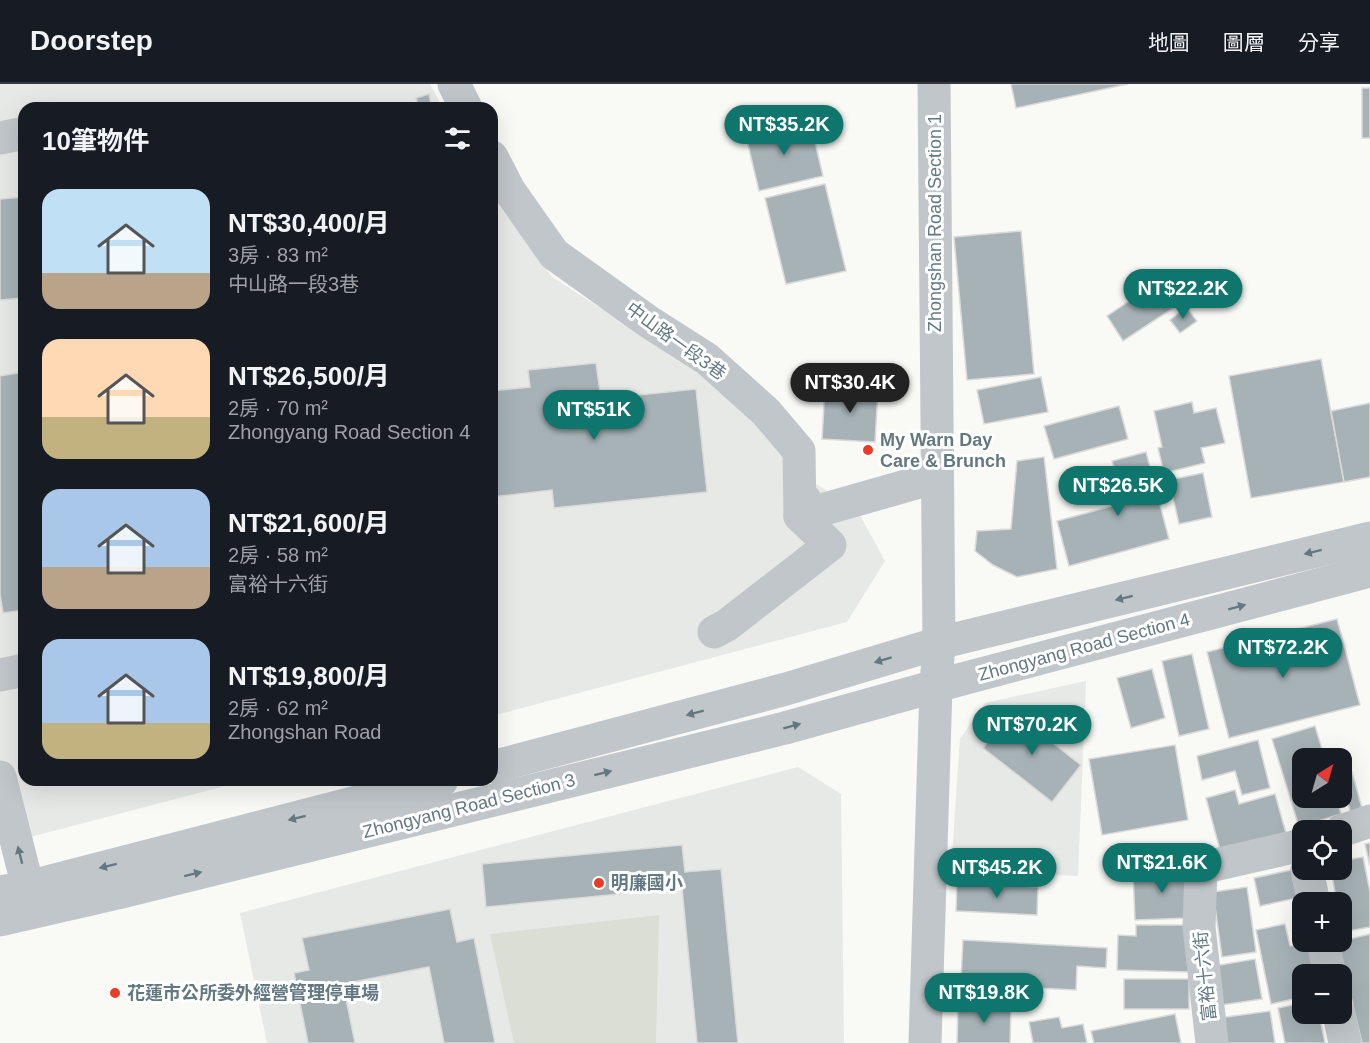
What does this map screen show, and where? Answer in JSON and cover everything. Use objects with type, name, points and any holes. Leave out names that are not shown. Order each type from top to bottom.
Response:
[{"type":"street","points":[[453,84],[463,102]]},
{"type":"street","name":"Zhongshan Road Section 1","points":[[925,1043],[939,644],[934,84]]},
{"type":"street","points":[[0,138],[18,134]]},
{"type":"street","name":"中山路一段3巷","points":[[498,168],[509,189],[554,254],[649,322],[707,359],[766,412],[786,435],[799,450],[800,516]]},
{"type":"street","points":[[800,516],[937,477]]},
{"type":"street","points":[[800,516],[811,481]]},
{"type":"street","points":[[714,632],[727,626],[830,545],[800,516]]},
{"type":"street","name":"Zhongyang Road Section 4","points":[[939,644],[1370,538]]},
{"type":"street","name":"Zhongyang Road Section 4","points":[[936,686],[1370,571]]},
{"type":"street","name":"Zhongyang Road Section 3","points":[[498,765],[786,689],[939,644]]},
{"type":"street","points":[[0,675],[18,671]]},
{"type":"street","name":"Zhongyang Road Section 3","points":[[498,779],[785,728],[936,686]]},
{"type":"street","points":[[0,777],[11,905]]},
{"type":"street","name":"Zhongyang Road Section 3","points":[[11,905],[421,786]]},
{"type":"street","name":"Zhongyang Road Section 3","points":[[355,805],[461,786]]},
{"type":"street","points":[[1352,827],[1370,821]]},
{"type":"street","name":"富裕十六街","points":[[1212,1043],[1199,927],[1201,868],[1292,848]]},
{"type":"street","points":[[1341,1024],[1345,1043]]},
{"type":"shaded area","points":[[0,84],[430,84],[440,102],[18,102],[18,786],[225,786],[0,845]]},
{"type":"shaded area","points":[[498,204],[552,277],[685,362],[741,409],[811,481],[856,508],[885,561],[847,622],[498,714]]},
{"type":"shaded area","points":[[1086,681],[1078,876],[951,870],[960,739],[985,703]]},
{"type":"shaded area","name":"明廉國小","points":[[798,767],[841,794],[844,1043],[267,1043],[240,913]]},
{"type":"shaded area","points":[[659,915],[656,1043],[514,1043],[490,934]]},
{"type":"building","points":[[1011,84],[1128,84],[1016,108]]},
{"type":"building","points":[[1362,88],[1370,88],[1370,138],[1362,138]]},
{"type":"building","points":[[429,94],[431,102],[417,102],[416,98]]},
{"type":"building","points":[[810,121],[823,176],[759,191],[746,136]]},
{"type":"building","points":[[825,184],[846,271],[786,284],[765,198]]},
{"type":"building","points":[[18,198],[18,298],[0,300],[0,199]]},
{"type":"building","points":[[1021,231],[1034,374],[967,380],[954,237]]},
{"type":"building","points":[[1164,278],[1181,303],[1123,341],[1107,316]]},
{"type":"building","points":[[1186,307],[1197,321],[1180,333],[1170,320]]},
{"type":"building","points":[[1321,359],[1344,482],[1251,498],[1229,376]]},
{"type":"building","points":[[596,363],[601,399],[696,389],[707,492],[554,508],[552,490],[498,496],[498,390],[530,387],[528,370]]},
{"type":"building","points":[[18,373],[18,611],[3,613],[0,594],[0,376]]},
{"type":"building","points":[[1041,377],[1048,412],[984,424],[977,390]]},
{"type":"building","points":[[825,387],[878,390],[875,442],[822,439]]},
{"type":"building","points":[[1192,402],[1194,413],[1216,408],[1225,443],[1201,448],[1205,463],[1164,473],[1158,448],[1162,447],[1154,411]]},
{"type":"building","points":[[1370,403],[1370,477],[1344,482],[1331,411]]},
{"type":"building","points":[[1119,406],[1128,439],[1054,459],[1044,426]]},
{"type":"building","points":[[1146,452],[1169,539],[1069,566],[1057,521],[1124,503],[1112,461]]},
{"type":"building","points":[[1044,457],[1057,569],[1017,577],[993,565],[975,551],[977,531],[1011,529],[1017,461]]},
{"type":"building","points":[[1203,473],[1212,517],[1179,524],[1169,480]]},
{"type":"building","points":[[1337,619],[1360,705],[1229,738],[1207,652]]},
{"type":"building","points":[[1192,654],[1209,729],[1179,736],[1162,661]]},
{"type":"building","points":[[1152,669],[1165,718],[1131,728],[1117,678]]},
{"type":"building","points":[[1012,711],[1081,765],[1052,802],[983,748]]},
{"type":"building","points":[[1315,726],[1322,748],[1292,748],[1292,804],[1272,739]]},
{"type":"building","points":[[1258,740],[1270,788],[1242,795],[1235,771],[1202,780],[1197,756]]},
{"type":"building","points":[[1175,745],[1188,820],[1102,835],[1089,759]]},
{"type":"building","points":[[1352,772],[1363,812],[1351,815],[1349,808],[1352,808]]},
{"type":"building","points":[[1235,790],[1239,804],[1275,794],[1286,833],[1220,850],[1206,798]]},
{"type":"building","points":[[1293,808],[1340,808],[1341,814],[1322,820],[1297,820]]},
{"type":"building","points":[[1370,843],[1370,866],[1365,844]]},
{"type":"building","points":[[682,845],[685,872],[721,869],[738,1043],[697,1043],[682,888],[486,907],[482,864]]},
{"type":"building","points":[[1363,857],[1370,892],[1370,927],[1352,930],[1352,892],[1335,892],[1333,880],[1352,880],[1352,859]]},
{"type":"building","points":[[1188,869],[1190,918],[1135,920],[1133,871]]},
{"type":"building","points":[[1291,870],[1296,892],[1292,892],[1292,899],[1260,906],[1254,878]]},
{"type":"building","points":[[957,883],[1038,887],[1037,915],[956,911]]},
{"type":"building","points":[[1247,887],[1256,952],[1222,957],[1213,892]]},
{"type":"building","points":[[450,909],[457,942],[474,938],[495,1043],[444,1043],[429,967],[343,984],[355,1043],[308,1043],[294,973],[309,970],[302,938]]},
{"type":"building","points":[[1285,924],[1292,952],[1310,952],[1313,964],[1292,964],[1292,999],[1271,1004],[1256,930]]},
{"type":"building","points":[[1136,925],[1190,925],[1190,972],[1117,970],[1118,935],[1136,936]]},
{"type":"building","points":[[1370,934],[1370,1043],[1362,1043],[1352,1001],[1352,964],[1343,964],[1340,952],[1352,952],[1352,938]]},
{"type":"building","points":[[963,940],[1107,948],[1106,968],[1077,966],[1076,990],[1037,988],[1037,984],[1014,983],[1013,1002],[960,999]]},
{"type":"building","points":[[1255,959],[1262,999],[1215,1006],[1208,967]]},
{"type":"building","points":[[1124,979],[1189,979],[1189,1009],[1124,1009]]},
{"type":"building","points":[[958,1004],[1011,1005],[1010,1043],[957,1043]]},
{"type":"building","points":[[1292,1005],[1292,1024],[1321,1024],[1325,1043],[1285,1043],[1278,1008]]},
{"type":"building","points":[[1270,1011],[1275,1043],[1223,1043],[1219,1018]]},
{"type":"building","points":[[1175,1014],[1181,1043],[1094,1043],[1091,1031]]},
{"type":"building","points":[[1059,1017],[1062,1028],[1083,1024],[1087,1043],[1033,1043],[1029,1022]]},
{"type":"place","name":"My Warn Day Care & Brunch","points":[[868,450]]},
{"type":"place","name":"明廉國小","points":[[599,883]]},
{"type":"place","name":"花蓮市公所委外經營管理停車場","points":[[115,993]]}]
